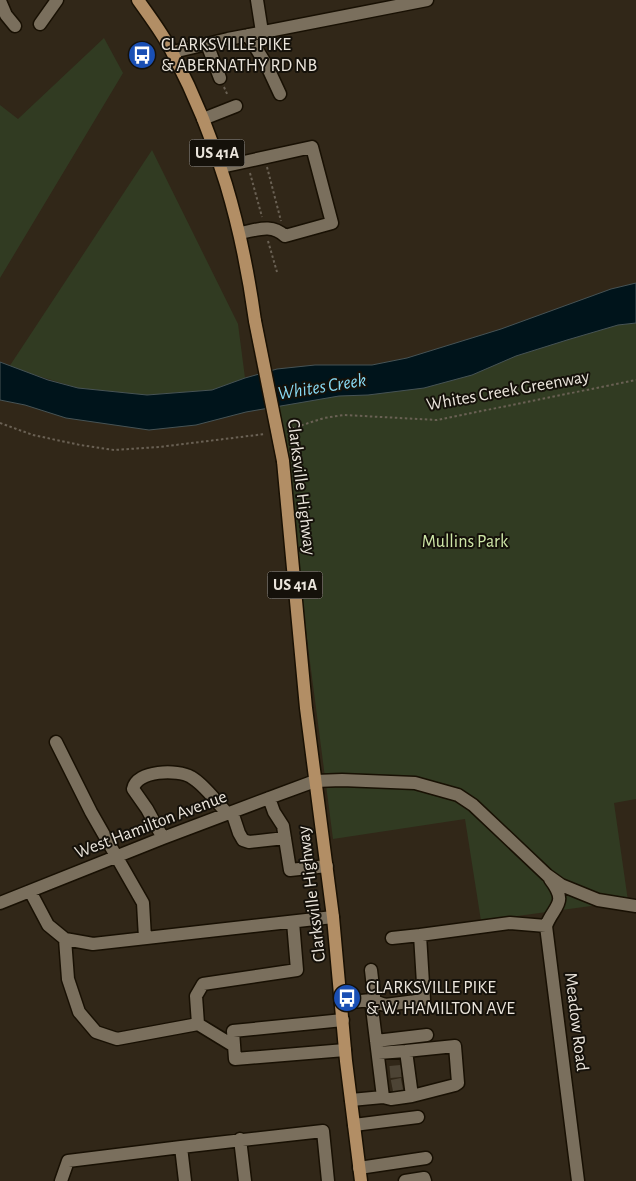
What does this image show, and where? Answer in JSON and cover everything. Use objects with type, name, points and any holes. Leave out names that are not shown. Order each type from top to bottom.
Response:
[{"type":"main road","name":"Clarksville Highway","points":[[138,0],[173,52],[203,119],[221,167],[240,233],[283,461],[306,708],[333,917],[361,1181]]},
{"type":"street","points":[[40,24],[57,0]]},
{"type":"street","points":[[257,0],[262,32]]},
{"type":"street","points":[[173,52],[262,32],[427,0]]},
{"type":"street","points":[[0,1],[6,15],[15,26]]},
{"type":"street","points":[[248,35],[267,66],[280,94]]},
{"type":"street","points":[[207,44],[220,78]]},
{"type":"street","points":[[203,119],[235,107]]},
{"type":"street","points":[[221,167],[312,147],[332,223],[285,236],[274,228],[240,233]]},
{"type":"street","points":[[56,742],[91,812],[143,903],[145,938]]},
{"type":"street","points":[[162,838],[147,809],[132,788],[140,777],[154,773],[179,773],[190,776],[229,812],[243,840],[249,842],[285,838]]},
{"type":"street","name":"West Hamilton Avenue","points":[[0,903],[229,812],[316,781],[367,780],[415,783],[458,796],[473,805],[547,875]]},
{"type":"street","points":[[269,798],[274,812],[283,826],[290,870],[326,866]]},
{"type":"street","points":[[547,875],[561,885],[598,900],[636,906]]},
{"type":"street","points":[[392,938],[510,924],[546,926],[560,899],[558,890],[547,875]]},
{"type":"street","points":[[30,891],[48,925],[65,939],[93,944],[333,917]]},
{"type":"street","points":[[198,1024],[196,996],[203,984],[298,970],[292,922]]},
{"type":"street","name":"Meadow Road","points":[[546,926],[578,1181]]},
{"type":"street","points":[[341,1003],[371,1000],[386,1005],[424,1000],[420,936]]},
{"type":"street","points":[[65,939],[68,979],[76,1004],[79,1012],[96,1032],[117,1040],[198,1024],[234,1046]]},
{"type":"street","points":[[371,970],[374,996],[371,1000],[377,1047],[395,1071],[397,1089]]},
{"type":"street","points":[[343,1020],[233,1031],[235,1059],[346,1050]]},
{"type":"street","points":[[377,1047],[427,1035]]},
{"type":"street","points":[[351,1100],[397,1089],[455,1085],[458,1083],[454,1046],[406,1051],[377,1047]]},
{"type":"street","points":[[397,1089],[395,1071],[406,1051]]},
{"type":"street","points":[[354,1125],[418,1117]]},
{"type":"street","points":[[61,1181],[68,1161],[240,1139],[323,1131],[328,1181]]},
{"type":"street","points":[[240,1139],[245,1181]]},
{"type":"street","points":[[181,1147],[186,1181]]},
{"type":"street","points":[[360,1168],[426,1158]]},
{"type":"street","points":[[405,1181],[424,1178],[425,1181]]},
{"type":"path","points":[[220,78],[235,107]]},
{"type":"path","points":[[265,158],[285,236]]},
{"type":"path","points":[[247,162],[277,272]]},
{"type":"path","name":"Whites Creek Greenway","points":[[282,432],[324,418],[344,415],[421,420],[453,418],[636,380]]},
{"type":"path","points":[[0,423],[33,435],[80,446],[114,450],[159,447],[265,434]]},
{"type":"green space","points":[[104,38],[123,73],[0,278],[0,105],[18,119]]},
{"type":"green space","points":[[152,150],[238,324],[245,378],[212,390],[147,395],[78,388],[9,367]]},
{"type":"green space","name":"Mullins Park","points":[[636,309],[636,799],[614,803],[628,901],[481,921],[465,819],[333,839],[276,400]]},
{"type":"water","name":"Whites Creek","points":[[636,283],[636,323],[618,325],[567,340],[516,356],[472,375],[424,388],[368,395],[339,396],[246,412],[196,425],[149,430],[66,418],[25,405],[0,400],[0,362],[48,380],[78,388],[147,395],[212,390],[277,369],[315,365],[372,365],[407,358],[501,329],[611,289]]},
{"type":"tunnel","points":[[390,1072],[401,1071]]},
{"type":"tunnel","points":[[392,1086],[402,1084]]},
{"type":"place","name":"CLARKSVILLE PIKE & ABERNATHY RD NB","points":[[142,55]]},
{"type":"place","name":"CLARKSVILLE PIKE & W. HAMILTON AVE","points":[[347,998]]}]
